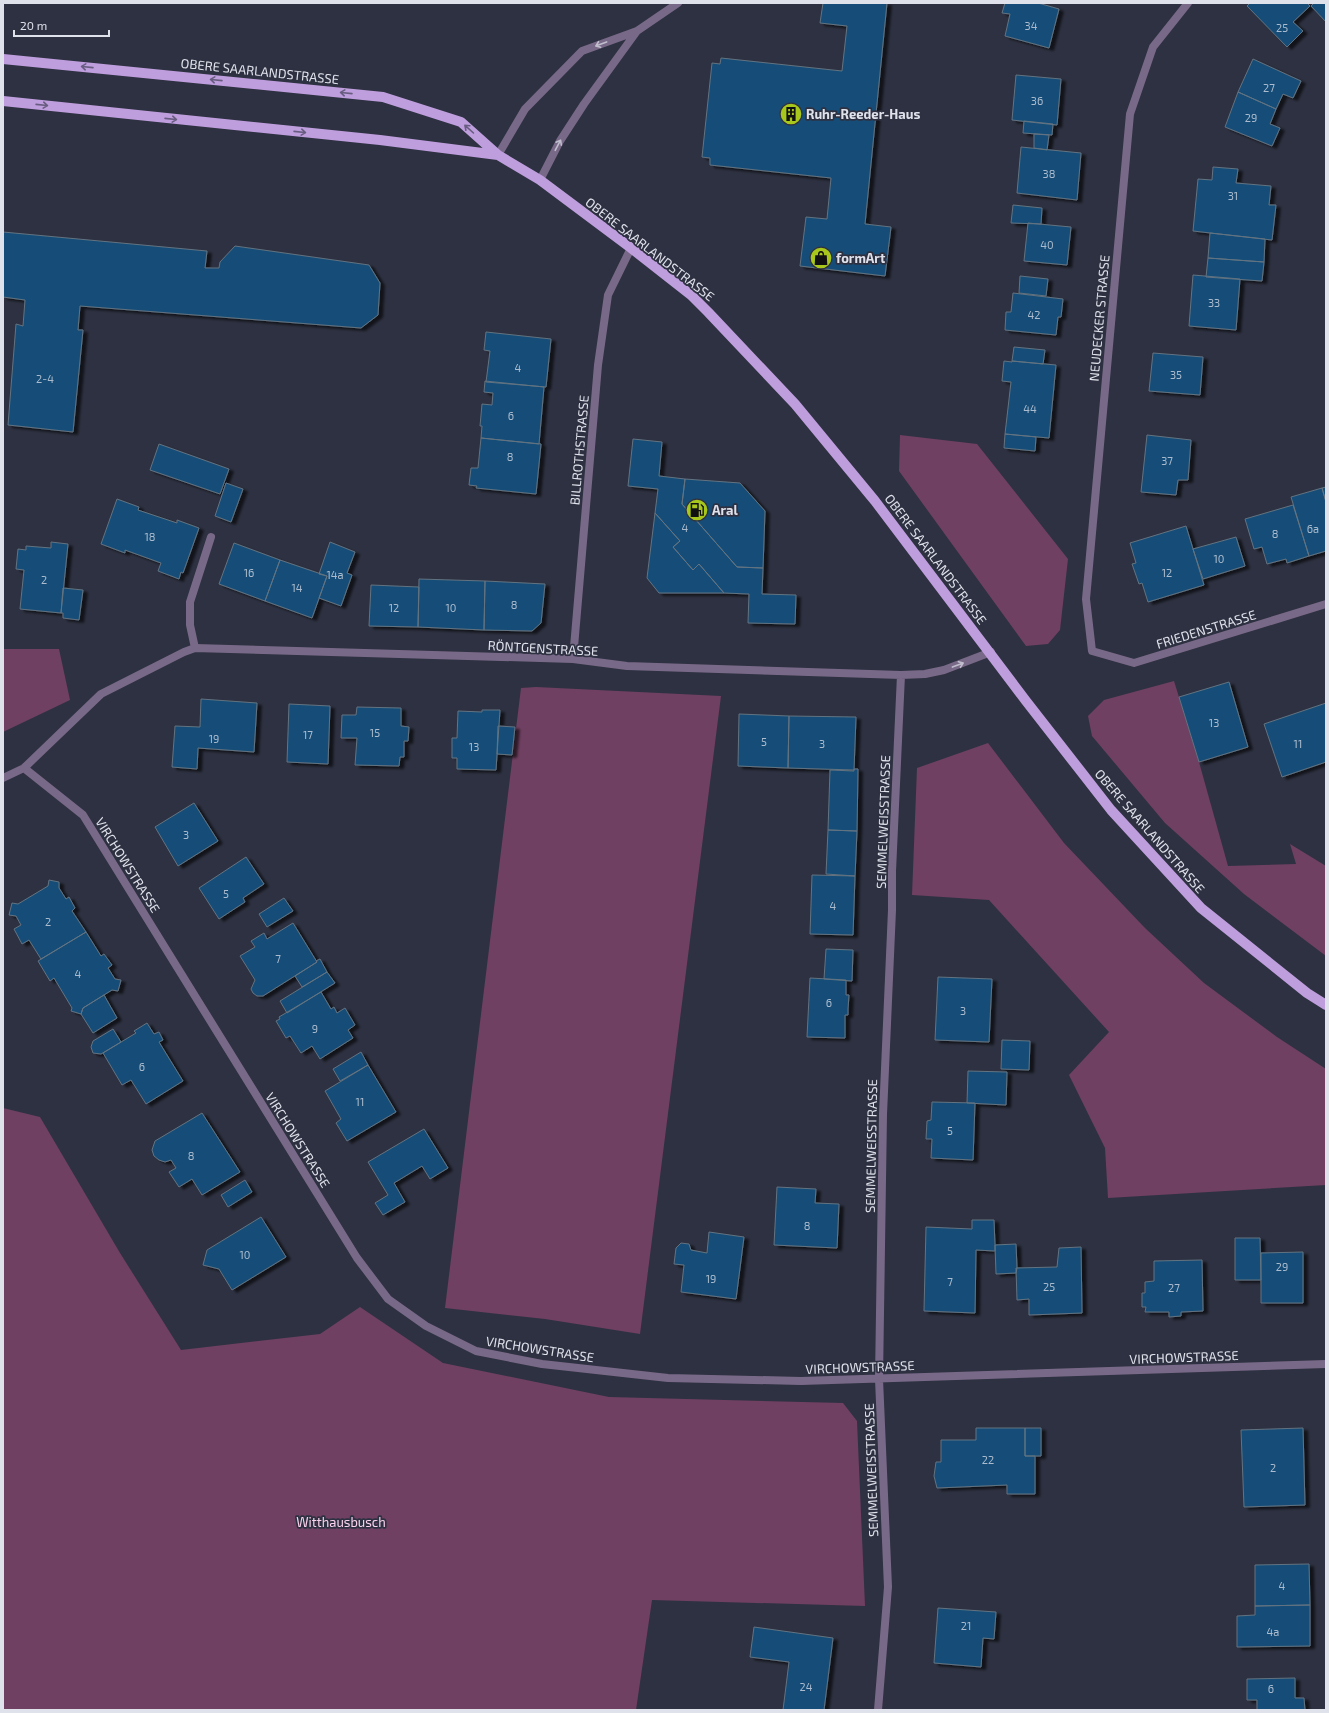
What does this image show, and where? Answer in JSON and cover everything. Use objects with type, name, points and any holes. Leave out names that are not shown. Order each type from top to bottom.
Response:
[{"type":"main road","name":"OBERE SAARLANDSTRASSE","points":[[3,59],[383,97],[461,122],[498,155],[540,180],[691,295],[795,404],[876,501],[1026,701],[1111,810],[1201,908],[1307,993],[1326,1005]]},
{"type":"main road","name":"OBERE SAARLANDSTRASSE","points":[[3,101],[380,140],[498,155]]},
{"type":"street","points":[[498,155],[525,109],[582,51],[637,31],[678,3]]},
{"type":"street","name":"NEUDECKER STRASSE","points":[[1092,651],[1086,599],[1130,114],[1153,47],[1188,3]]},
{"type":"street","points":[[540,180],[564,135],[584,104],[637,31]]},
{"type":"street","name":"BILLROTHSTRASSE","points":[[573,659],[598,359],[608,295],[631,248]]},
{"type":"street","points":[[195,648],[190,625],[190,602],[211,537]]},
{"type":"street","name":"FRIEDENSTRASSE","points":[[1092,651],[1134,663],[1326,604]]},
{"type":"street","name":"RÖNTGENSTRASSE","points":[[3,778],[24,768],[101,694],[184,652],[195,648],[573,659],[627,666],[901,675]]},
{"type":"street","points":[[901,675],[925,674],[944,670],[990,652]]},
{"type":"street","name":"SEMMELWEISSTRASSE","points":[[878,1710],[888,1587],[879,1379],[883,1114],[892,910],[892,863],[901,675]]},
{"type":"street","name":"VIRCHOWSTRASSE","points":[[24,768],[82,815],[357,1258],[388,1299],[426,1326],[476,1351],[542,1364],[684,1379],[801,1381],[1326,1364]]},
{"type":"green space","points":[[900,435],[977,444],[1068,559],[1060,630],[1048,644],[1026,646],[899,471]]},
{"type":"green space","points":[[3,649],[59,649],[70,700],[3,732]]},
{"type":"green space","points":[[1174,681],[1199,762],[1228,866],[1296,864],[1290,844],[1326,866],[1326,956],[1244,894],[1165,823],[1092,736],[1088,716],[1104,700]]},
{"type":"green space","points":[[536,687],[721,696],[640,1334],[545,1319],[445,1308],[521,688]]},
{"type":"green space","points":[[988,743],[1064,843],[1145,928],[1204,983],[1277,1037],[1326,1069],[1326,1185],[1108,1198],[1105,1148],[1069,1075],[1109,1032],[989,900],[912,895],[917,768]]},
{"type":"green space","name":"Witthausbusch","points":[[3,1108],[40,1117],[120,1253],[181,1350],[320,1334],[360,1307],[443,1363],[609,1397],[843,1403],[857,1421],[865,1606],[652,1600],[636,1710],[3,1710]]},
{"type":"building","name":"Ruhr-Reeder-Haus","points":[[823,3],[887,3],[865,224],[891,227],[885,276],[800,266],[806,217],[827,219],[831,178],[710,165],[710,158],[702,157],[712,63],[720,64],[721,58],[842,71],[847,26],[820,23]]},
{"type":"building","points":[[1005,3],[1038,3],[1059,9],[1049,48],[1005,36],[1010,14],[1002,13]]},
{"type":"building","points":[[1250,3],[1307,3],[1310,6],[1293,22],[1303,31],[1287,47],[1247,6]]},
{"type":"building","points":[[1314,3],[1326,3],[1326,22],[1311,6]]},
{"type":"building","points":[[1253,59],[1301,81],[1293,98],[1283,94],[1276,109],[1238,92]]},
{"type":"building","points":[[1016,75],[1061,79],[1057,125],[1012,120]]},
{"type":"building","points":[[1238,92],[1276,109],[1270,124],[1280,128],[1272,146],[1225,127]]},
{"type":"building","points":[[1024,121],[1053,124],[1052,135],[1023,133]]},
{"type":"building","points":[[1034,134],[1049,135],[1047,150],[1034,148]]},
{"type":"building","points":[[1021,147],[1081,153],[1077,200],[1017,193]]},
{"type":"building","points":[[1213,167],[1238,169],[1236,183],[1271,186],[1269,205],[1276,205],[1272,240],[1193,231],[1198,179],[1212,180]]},
{"type":"building","points":[[1013,205],[1042,208],[1041,224],[1011,223]]},
{"type":"building","points":[[1028,223],[1071,227],[1067,265],[1024,261]]},
{"type":"building","points":[[3,232],[207,251],[205,268],[219,268],[220,262],[235,246],[369,265],[380,283],[378,315],[361,328],[80,306],[78,330],[83,330],[73,432],[8,425],[16,324],[23,326],[25,300],[3,297]]},
{"type":"building","points":[[1210,233],[1265,239],[1264,262],[1208,258]]},
{"type":"building","points":[[1208,258],[1264,262],[1262,281],[1206,277]]},
{"type":"building","points":[[1193,275],[1240,279],[1236,330],[1189,326]]},
{"type":"building","points":[[1020,276],[1048,279],[1046,296],[1019,293]]},
{"type":"building","points":[[1013,293],[1063,299],[1061,317],[1058,317],[1056,335],[1005,330],[1006,312],[1011,312]]},
{"type":"building","points":[[486,332],[551,339],[546,387],[486,382],[490,351],[484,350]]},
{"type":"building","points":[[1014,347],[1045,350],[1043,364],[1012,361]]},
{"type":"building","points":[[1153,353],[1203,357],[1200,395],[1149,391]]},
{"type":"building","points":[[1004,361],[1056,365],[1049,438],[1005,434],[1011,382],[1002,381]]},
{"type":"building","points":[[485,381],[544,387],[539,444],[481,438],[482,426],[480,426],[482,404],[492,405],[493,393],[484,392]]},
{"type":"building","points":[[1005,434],[1036,437],[1035,451],[1004,448]]},
{"type":"building","points":[[1147,435],[1191,440],[1188,480],[1178,480],[1176,495],[1141,492]]},
{"type":"building","points":[[481,438],[541,444],[536,494],[476,488],[477,486],[469,485],[471,468],[478,468]]},
{"type":"building","points":[[633,439],[662,442],[659,476],[685,479],[682,504],[737,567],[763,568],[762,594],[796,595],[795,624],[748,623],[749,594],[724,593],[699,564],[693,570],[673,547],[680,541],[655,513],[658,489],[628,486]]},
{"type":"building","points":[[159,444],[229,469],[220,494],[150,470]]},
{"type":"building","points":[[685,479],[740,483],[765,511],[763,568],[737,567],[682,504]]},
{"type":"building","points":[[226,483],[243,489],[231,522],[215,516]]},
{"type":"building","points":[[1326,487],[1326,502],[1322,488]]},
{"type":"building","points":[[1322,488],[1326,502],[1326,551],[1309,556],[1291,497]]},
{"type":"building","points":[[117,499],[139,507],[138,510],[177,523],[177,520],[199,528],[183,573],[181,572],[179,579],[158,571],[161,563],[125,550],[125,553],[101,544]]},
{"type":"building","points":[[1293,505],[1309,556],[1287,563],[1286,559],[1267,564],[1262,547],[1254,549],[1245,519]]},
{"type":"building","points":[[655,513],[680,541],[673,547],[693,570],[699,564],[724,593],[659,593],[647,578]]},
{"type":"building","points":[[1186,526],[1204,585],[1148,602],[1142,583],[1139,584],[1132,564],[1136,563],[1130,543]]},
{"type":"building","points":[[1236,537],[1245,566],[1203,579],[1193,549]]},
{"type":"building","points":[[51,542],[68,544],[61,613],[20,609],[24,570],[16,569],[18,549],[26,550],[26,546],[51,548]]},
{"type":"building","points":[[330,542],[355,552],[347,573],[352,575],[341,606],[319,598],[327,576],[319,574]]},
{"type":"building","points":[[234,543],[280,560],[265,601],[219,584]]},
{"type":"building","points":[[280,560],[327,576],[312,618],[265,601]]},
{"type":"building","points":[[419,579],[485,581],[484,630],[418,627]]},
{"type":"building","points":[[485,581],[545,584],[541,623],[532,631],[484,630]]},
{"type":"building","points":[[371,585],[419,587],[418,627],[369,626]]},
{"type":"building","points":[[63,588],[83,590],[79,620],[63,618],[63,613],[61,613]]},
{"type":"building","points":[[1229,682],[1248,747],[1199,762],[1179,697]]},
{"type":"building","points":[[201,699],[257,703],[254,752],[198,748],[197,769],[172,767],[175,726],[200,727]]},
{"type":"building","points":[[1326,703],[1326,762],[1282,777],[1264,724]]},
{"type":"building","points":[[289,704],[330,706],[328,764],[287,762]]},
{"type":"building","points":[[357,707],[401,708],[401,726],[409,727],[408,741],[404,741],[404,757],[400,757],[399,766],[355,765],[357,738],[341,738],[342,715],[356,715]]},
{"type":"building","points":[[482,710],[500,710],[496,770],[457,769],[457,758],[452,758],[452,738],[457,738],[458,711],[482,712]]},
{"type":"building","points":[[739,714],[789,716],[788,768],[738,766]]},
{"type":"building","points":[[789,716],[856,717],[854,770],[788,768]]},
{"type":"building","points":[[498,726],[515,727],[512,755],[497,754]]},
{"type":"building","points":[[854,769],[858,769],[857,831],[828,830],[830,770],[854,771]]},
{"type":"building","points":[[194,803],[218,841],[178,866],[155,827]]},
{"type":"building","points":[[828,830],[857,831],[855,876],[826,874]]},
{"type":"building","points":[[246,857],[264,884],[243,898],[245,902],[219,919],[199,888]]},
{"type":"building","points":[[812,875],[855,876],[853,935],[810,934]]},
{"type":"building","points":[[49,880],[59,882],[59,888],[66,899],[69,897],[75,908],[72,911],[86,932],[41,959],[29,940],[22,944],[14,929],[21,925],[16,916],[9,915],[12,903],[18,904],[48,886]]},
{"type":"building","points":[[284,898],[293,911],[267,927],[259,914]]},
{"type":"building","points":[[293,923],[317,962],[263,996],[257,996],[251,989],[255,980],[240,956],[255,947],[251,941],[264,933],[267,939]]},
{"type":"building","points":[[86,932],[101,956],[104,954],[112,965],[108,968],[115,979],[121,980],[118,991],[112,990],[83,1008],[81,1014],[71,1011],[72,1008],[54,978],[50,981],[38,961]]},
{"type":"building","points":[[826,949],[853,950],[852,981],[824,979]]},
{"type":"building","points":[[320,959],[327,972],[302,987],[295,976]]},
{"type":"building","points":[[327,972],[335,983],[287,1013],[280,1001]]},
{"type":"building","points":[[938,977],[992,979],[989,1042],[935,1040]]},
{"type":"building","points":[[810,978],[846,980],[846,995],[849,995],[848,1015],[845,1015],[845,1038],[807,1037]]},
{"type":"building","points":[[321,992],[331,1009],[334,1007],[337,1013],[345,1008],[355,1025],[348,1030],[353,1038],[320,1059],[312,1046],[301,1053],[290,1036],[286,1038],[276,1021],[280,1019],[279,1017]]},
{"type":"building","points":[[104,995],[117,1018],[93,1033],[81,1014],[83,1008]]},
{"type":"building","points":[[147,1023],[154,1034],[159,1032],[163,1040],[159,1042],[183,1081],[146,1104],[131,1080],[122,1085],[103,1053],[136,1033],[134,1031]]},
{"type":"building","points":[[113,1029],[121,1042],[101,1054],[93,1053],[91,1047],[93,1041]]},
{"type":"building","points":[[1002,1040],[1030,1041],[1029,1070],[1001,1069]]},
{"type":"building","points":[[361,1052],[368,1065],[340,1081],[333,1069]]},
{"type":"building","points":[[368,1065],[396,1112],[347,1141],[336,1123],[341,1119],[325,1091]]},
{"type":"building","points":[[968,1071],[1007,1072],[1006,1105],[967,1103]]},
{"type":"building","points":[[932,1102],[975,1103],[973,1160],[931,1158],[932,1139],[926,1139],[927,1121],[931,1120]]},
{"type":"building","points":[[202,1113],[240,1172],[202,1195],[192,1179],[179,1187],[169,1172],[176,1168],[171,1160],[165,1162],[159,1160],[154,1156],[152,1150],[155,1141]]},
{"type":"building","points":[[424,1129],[448,1168],[430,1179],[422,1166],[394,1183],[405,1202],[383,1215],[375,1203],[388,1195],[368,1162]]},
{"type":"building","points":[[245,1180],[252,1192],[228,1207],[221,1195]]},
{"type":"building","points":[[777,1187],[816,1189],[815,1203],[839,1204],[837,1248],[774,1245]]},
{"type":"building","points":[[261,1217],[286,1257],[232,1290],[219,1269],[203,1265],[207,1250]]},
{"type":"building","points":[[972,1220],[994,1220],[995,1245],[995,1251],[976,1250],[975,1313],[924,1311],[926,1227],[972,1229]]},
{"type":"building","points":[[709,1232],[744,1237],[736,1299],[681,1292],[684,1265],[674,1264],[676,1248],[681,1243],[689,1244],[691,1250],[707,1253]]},
{"type":"building","points":[[1235,1238],[1260,1238],[1261,1280],[1235,1280]]},
{"type":"building","points":[[1016,1244],[1016,1273],[996,1274],[995,1245]]},
{"type":"building","points":[[1081,1247],[1082,1313],[1029,1315],[1029,1299],[1017,1300],[1016,1268],[1057,1267],[1059,1248]]},
{"type":"building","points":[[1303,1252],[1303,1303],[1261,1303],[1261,1253]]},
{"type":"building","points":[[1202,1260],[1203,1311],[1181,1312],[1181,1316],[1169,1317],[1169,1312],[1145,1312],[1146,1307],[1142,1307],[1142,1293],[1145,1293],[1145,1282],[1154,1281],[1154,1261]]},
{"type":"building","points":[[976,1428],[1025,1428],[1025,1456],[1035,1456],[1035,1494],[1007,1494],[1007,1485],[937,1488],[934,1476],[936,1462],[941,1462],[941,1440],[976,1440]]},
{"type":"building","points":[[1025,1428],[1041,1428],[1041,1456],[1025,1456]]},
{"type":"building","points":[[1303,1428],[1305,1505],[1244,1507],[1241,1430]]},
{"type":"building","points":[[1309,1564],[1310,1605],[1255,1606],[1255,1565]]},
{"type":"building","points":[[1310,1605],[1310,1646],[1237,1647],[1237,1616],[1255,1615],[1255,1606]]},
{"type":"building","points":[[938,1608],[996,1612],[994,1639],[983,1638],[981,1667],[934,1663]]},
{"type":"building","points":[[754,1627],[833,1638],[824,1710],[783,1710],[789,1662],[750,1657]]},
{"type":"building","points":[[1295,1678],[1295,1698],[1304,1698],[1305,1710],[1257,1710],[1257,1700],[1247,1700],[1247,1679]]},
{"type":"place","name":"Ruhr-Reeder-Haus","points":[[791,114]]},
{"type":"place","name":"formArt","points":[[821,258]]},
{"type":"place","name":"Aral","points":[[697,510]]}]
